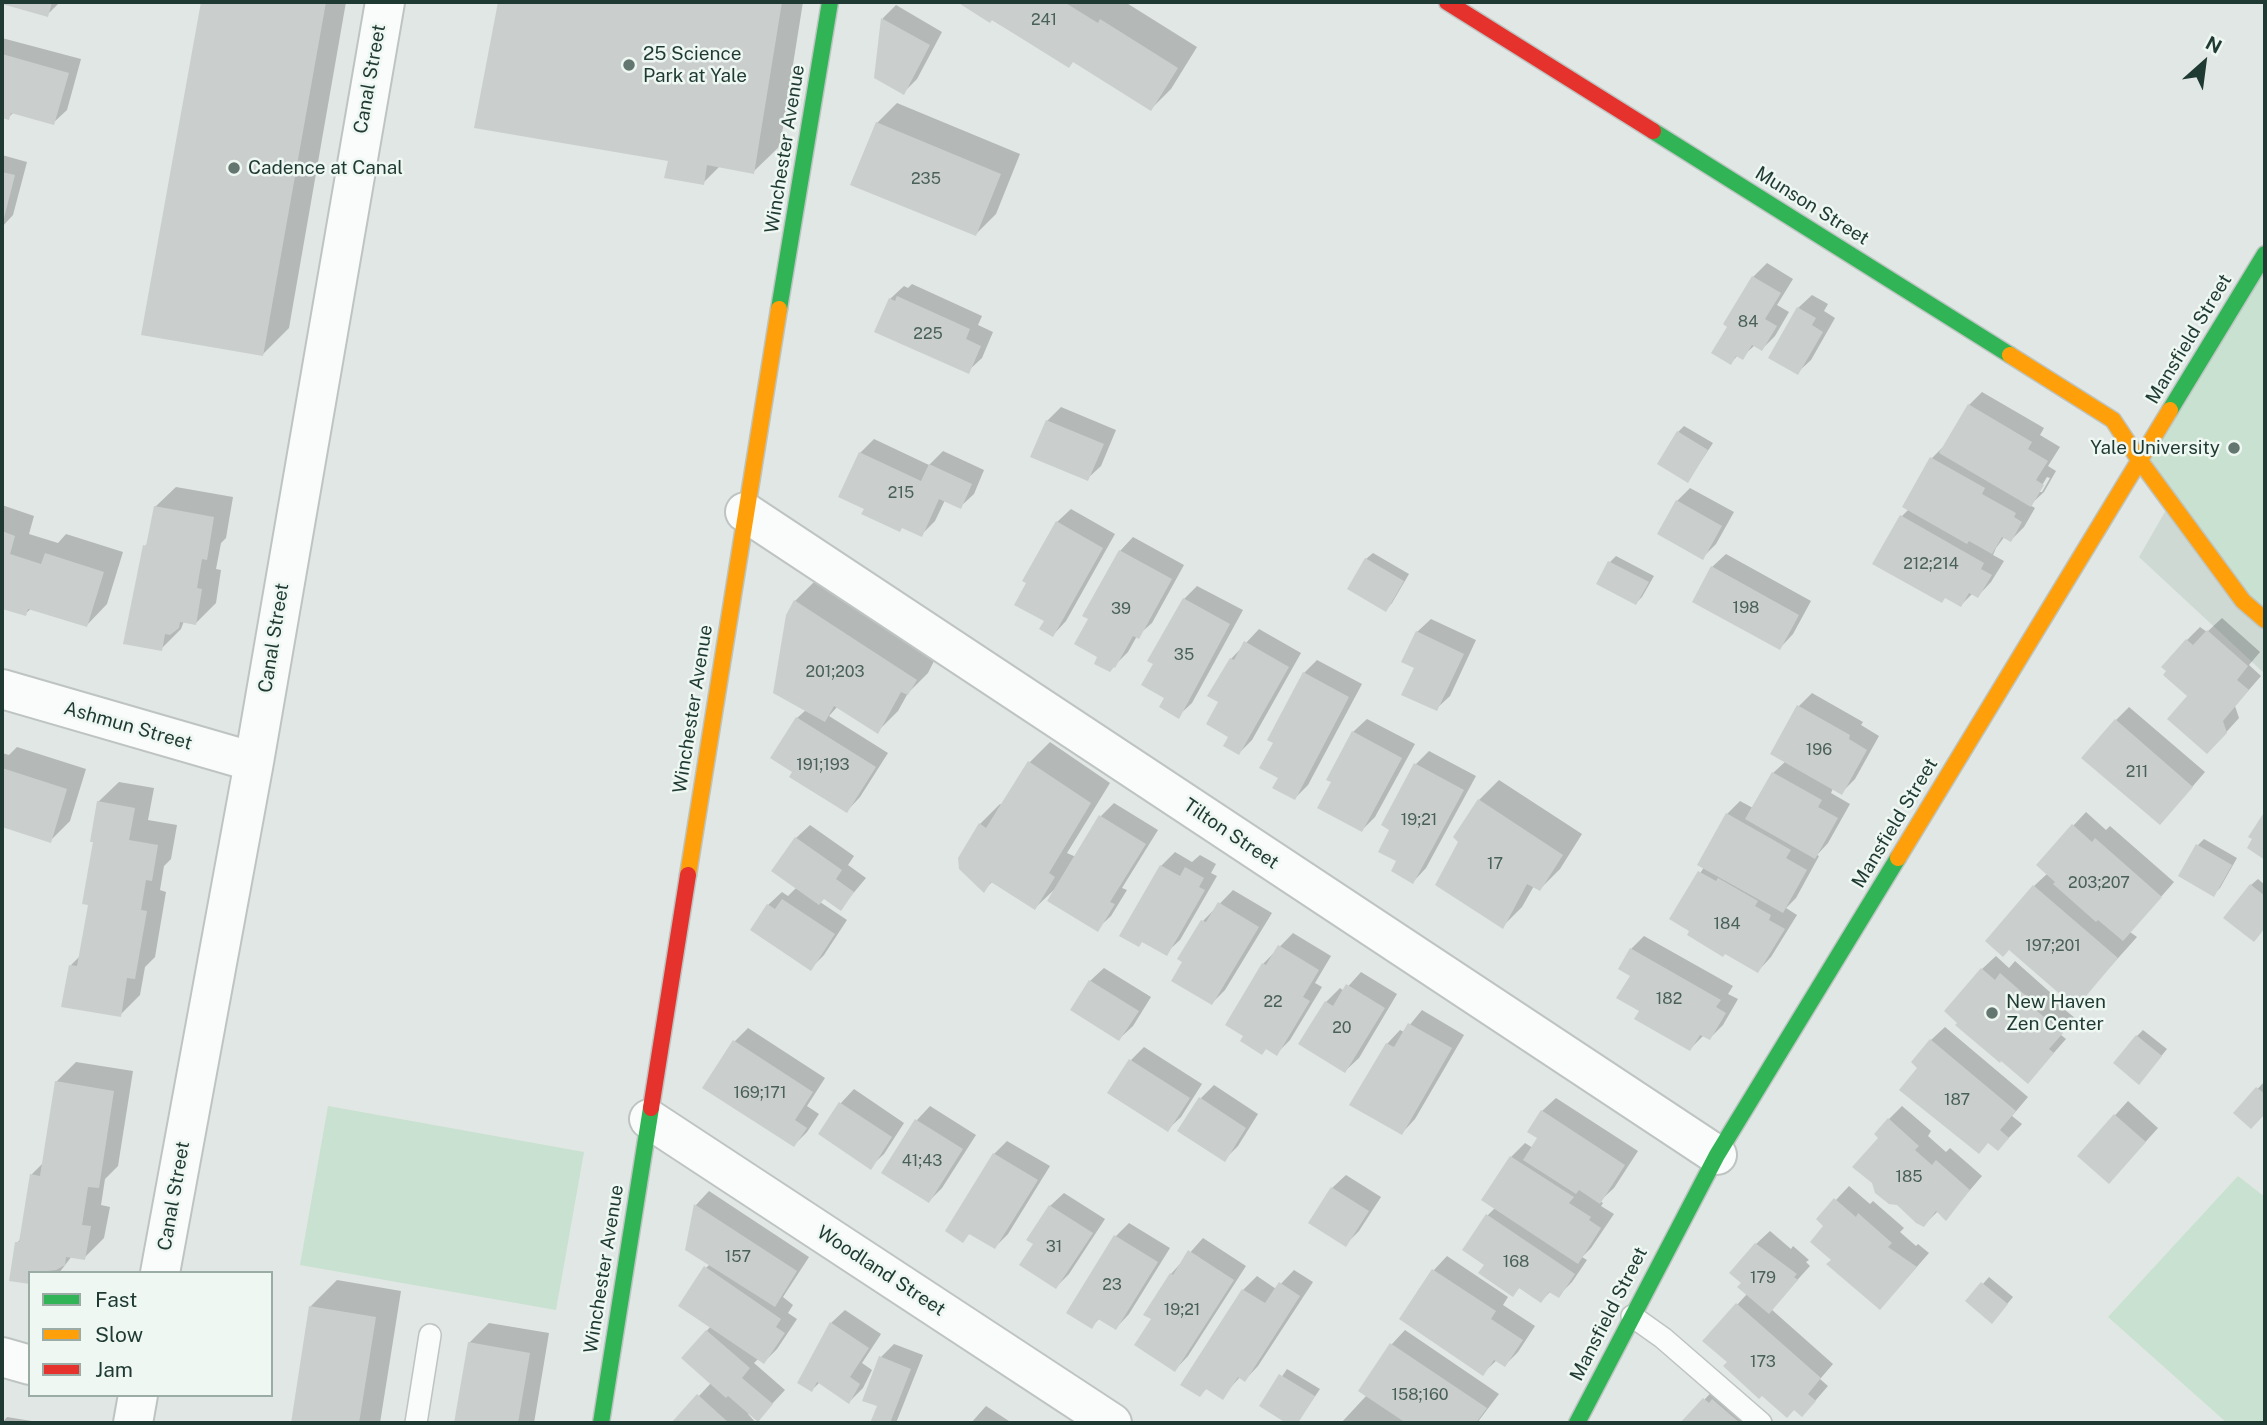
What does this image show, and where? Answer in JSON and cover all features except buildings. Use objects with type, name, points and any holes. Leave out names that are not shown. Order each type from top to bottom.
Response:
[{"type":"street","name":"Canal Street","points":[[160,1271],[254,762],[301,476],[385,2]]},
{"type":"street","name":"Winchester Avenue","points":[[601,1423],[745,512],[830,2]]},
{"type":"street","name":"Munson Street","points":[[1447,2],[2113,420],[2243,601],[2265,620]]},
{"type":"street","name":"Mansfield Street","points":[[1577,1423],[1717,1156],[2265,254]]},
{"type":"street","name":"Tilton Street","points":[[745,512],[1717,1156]]},
{"type":"street","name":"Ashmun Street","points":[[2,689],[254,762]]},
{"type":"street","name":"Woodland Street","points":[[649,1119],[1112,1423]]},
{"type":"street","points":[[2,1357],[28,1364]]},
{"type":"lane","points":[[1632,1316],[1663,1338],[1761,1423]]},
{"type":"lane","points":[[416,1423],[430,1335]]},
{"type":"shaded area","name":"Yale University","points":[[2265,338],[2265,674],[2139,557]]},
{"type":"green space","points":[[2265,254],[2265,620],[2140,462]]},
{"type":"green space","points":[[328,1106],[584,1152],[556,1310],[300,1265]]},
{"type":"green space","points":[[2238,1176],[2265,1197],[2265,1423],[2227,1423],[2108,1317]]},
{"type":"traffic: fast","points":[[779,309],[830,2]]},
{"type":"traffic: fast","points":[[1653,131],[2010,355]]},
{"type":"traffic: fast","points":[[2170,410],[2265,254]]},
{"type":"traffic: fast","points":[[1577,1423],[1717,1155],[1898,858]]},
{"type":"traffic: fast","points":[[601,1423],[651,1108]]},
{"type":"traffic: slow","points":[[688,875],[779,309]]},
{"type":"traffic: slow","points":[[2010,355],[2113,420],[2243,601],[2265,620]]},
{"type":"traffic: slow","points":[[1898,858],[2170,410]]},
{"type":"traffic: jam","points":[[1447,2],[1653,131]]},
{"type":"traffic: jam","points":[[651,1108],[688,875]]},
{"type":"place","name":"25 Science Park at Yale","points":[[629,65]]},
{"type":"place","name":"Cadence at Canal","points":[[234,168]]},
{"type":"place","name":"Yale University","points":[[2234,448]]},
{"type":"place","name":"New Haven Zen Center","points":[[1992,1013]]}]
